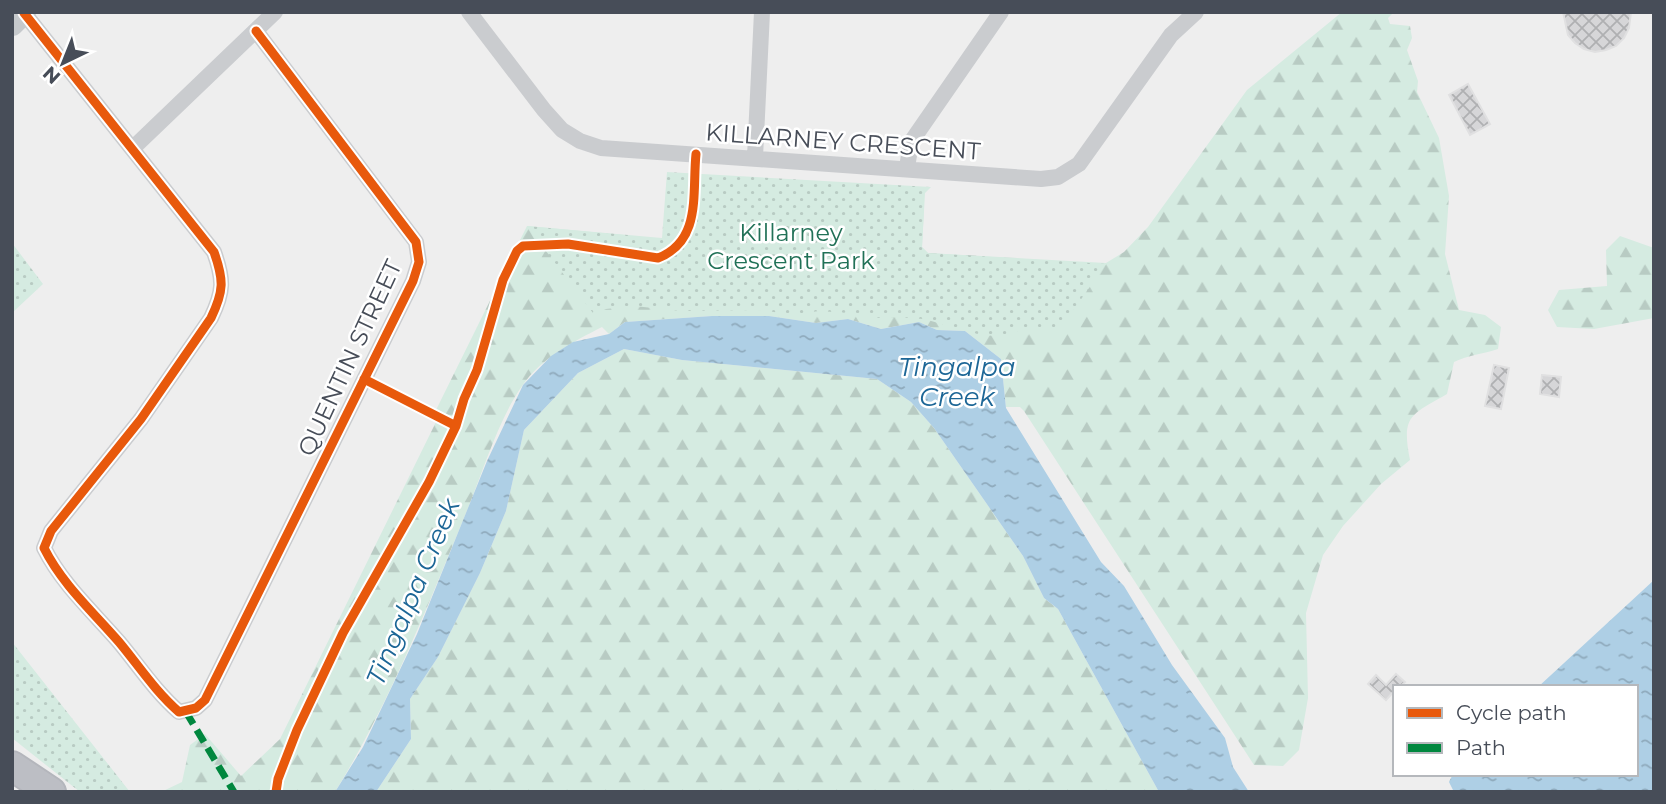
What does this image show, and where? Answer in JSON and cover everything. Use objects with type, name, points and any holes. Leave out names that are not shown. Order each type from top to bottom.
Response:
[{"type":"highway","points":[[12,765],[51,792]]},
{"type":"main road","points":[[12,24],[24,13]]},
{"type":"street","points":[[24,13],[132,149],[275,12]]},
{"type":"street","name":"KILLARNEY CRESCENT","points":[[468,12],[562,130],[580,141],[601,148],[1041,179],[1069,172],[1089,150],[1171,35],[1196,12]]},
{"type":"street","points":[[755,157],[762,12]]},
{"type":"street","points":[[907,168],[911,142],[1002,12]]},
{"type":"street","name":"QUENTIN STREET","points":[[132,149],[214,252],[223,277],[220,300],[167,384],[51,531],[44,548],[54,568],[121,644],[161,697],[179,712],[196,708],[205,700],[364,380],[419,262],[416,242],[256,31]]},
{"type":"path","points":[[364,380],[457,422],[450,437]]},
{"type":"green space","points":[[1342,12],[1394,12],[1388,18],[1390,24],[1410,26],[1412,38],[1407,50],[1418,81],[1417,92],[1439,138],[1449,196],[1445,254],[1459,310],[1485,315],[1501,327],[1498,349],[1454,362],[1447,394],[1417,412],[1408,425],[1410,460],[1381,484],[1343,526],[1323,555],[1306,613],[1308,698],[1299,750],[1283,766],[1254,765],[1024,411],[1020,407],[1006,407],[1001,359],[965,331],[937,330],[919,322],[881,329],[848,319],[816,323],[769,316],[712,316],[625,322],[609,334],[602,327],[558,352],[538,367],[522,386],[498,431],[437,584],[390,690],[335,792],[161,792],[182,782],[190,745],[205,734],[241,776],[280,739],[436,422],[436,410],[527,226],[624,235],[636,241],[924,208],[922,247],[928,253],[1106,263],[1124,252],[1148,227],[1247,90]]},
{"type":"green space","name":"Killarney Crescent Park","points":[[667,172],[931,187],[925,193],[922,247],[928,253],[1106,264],[1060,329],[1026,329],[998,336],[981,335],[924,319],[875,318],[819,311],[790,315],[763,310],[681,311],[634,306],[606,309],[596,317],[527,226],[662,238]]},
{"type":"green space","points":[[1620,236],[1654,248],[1654,318],[1594,329],[1557,327],[1548,310],[1559,290],[1607,286],[1606,250]]},
{"type":"green space","points":[[12,243],[43,284],[12,313]]},
{"type":"green space","points":[[624,349],[682,360],[877,379],[911,402],[934,428],[1023,556],[1044,598],[1058,609],[1159,792],[376,792],[411,739],[410,699],[438,657],[480,573],[506,511],[524,430],[578,373]]},
{"type":"green space","points":[[12,642],[130,792],[80,792],[12,738]]},
{"type":"water","name":"Tingalpa Creek","points":[[712,316],[769,316],[816,323],[848,319],[881,329],[919,322],[937,330],[965,331],[1001,359],[1006,408],[1101,562],[1124,586],[1172,665],[1225,738],[1233,767],[1249,792],[1159,792],[1058,609],[1044,598],[1023,556],[934,428],[911,402],[877,379],[682,360],[624,349],[578,373],[524,430],[506,511],[480,573],[438,657],[410,699],[411,739],[376,792],[335,792],[363,747],[417,634],[487,461],[523,385],[551,356],[573,342],[609,334],[625,322]]},
{"type":"water","points":[[1654,580],[1654,792],[1454,792],[1449,782],[1452,776],[1638,776],[1638,685],[1540,685]]},
{"type":"building","points":[[1563,12],[1631,12],[1629,28],[1624,38],[1616,46],[1595,52],[1584,49],[1568,35]]},
{"type":"building","points":[[1468,84],[1490,124],[1470,135],[1449,95]]},
{"type":"building","points":[[1494,365],[1509,368],[1501,409],[1485,406]]},
{"type":"building","points":[[1542,375],[1561,377],[1559,397],[1540,394]]},
{"type":"building","points":[[1396,674],[1405,682],[1402,685],[1393,685],[1393,692],[1386,700],[1368,684],[1376,675],[1386,685]]},
{"type":"marked path","points":[[186,712],[234,792]]},
{"type":"cycle path","points":[[24,13],[214,252],[220,270],[220,293],[211,318],[141,419],[51,531],[44,548],[69,586],[179,712],[196,708],[205,700],[413,281],[419,262],[416,242],[256,31]]},
{"type":"cycle path","points":[[276,792],[278,779],[297,730],[343,633],[429,482],[456,426],[477,370],[503,280],[517,251],[523,246],[568,244],[658,258],[672,250],[682,240],[688,228],[694,200],[696,154]]},
{"type":"cycle path","points":[[364,379],[456,426]]}]
